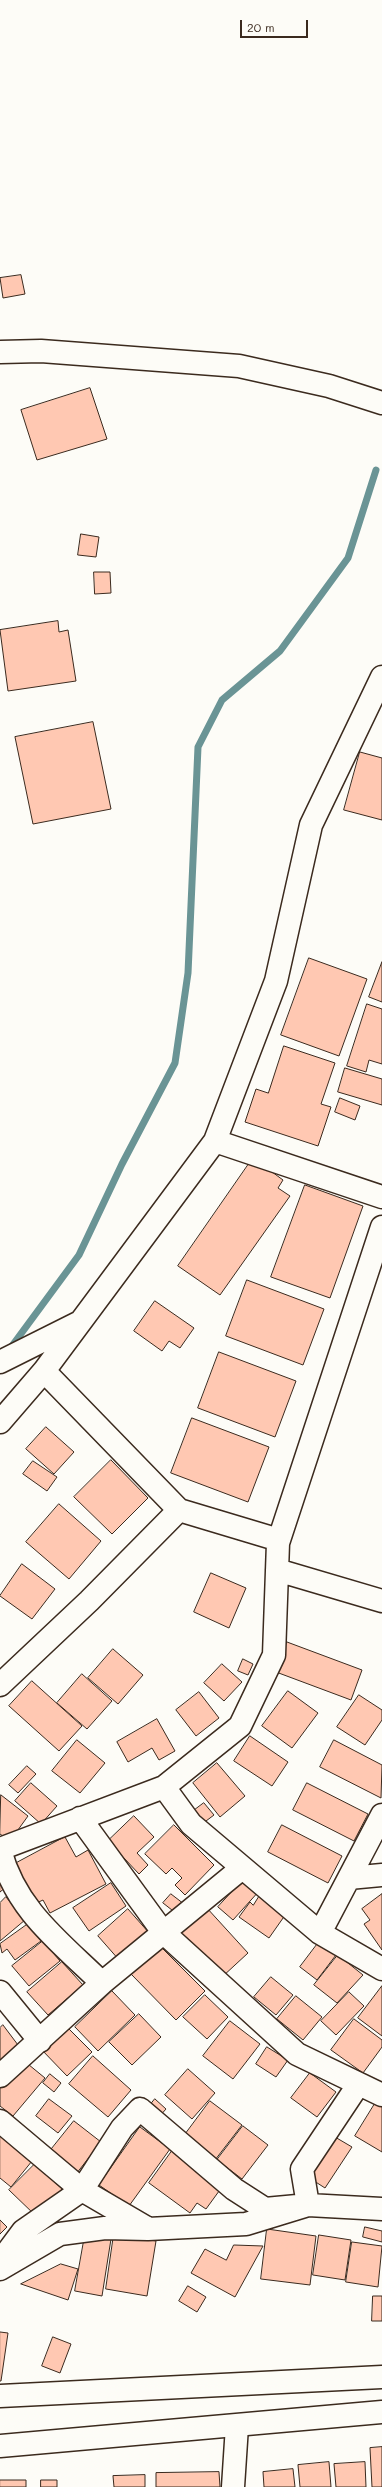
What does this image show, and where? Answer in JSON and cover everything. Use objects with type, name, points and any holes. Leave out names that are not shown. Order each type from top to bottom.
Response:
[{"type":"street","points":[[0,352],[41,351],[239,366],[329,386],[382,403]]},
{"type":"street","points":[[0,1422],[44,1371],[215,1141],[276,981],[311,825],[382,678]]},
{"type":"street","points":[[215,1141],[382,1197]]},
{"type":"street","points":[[102,1983],[30,1913],[6,1873],[0,1849],[164,1787],[240,1726],[274,1656],[279,1540],[382,1227]]},
{"type":"street","points":[[0,1362],[81,1322]]},
{"type":"street","points":[[44,1371],[179,1510],[279,1540]]},
{"type":"street","points":[[0,1685],[89,1601],[179,1510]]},
{"type":"street","points":[[277,1570],[382,1601]]},
{"type":"street","points":[[164,1787],[192,1824],[242,1868],[320,1933],[382,1969]]},
{"type":"street","points":[[320,1933],[382,1815]]},
{"type":"street","points":[[80,1818],[163,1932],[297,2054],[382,2095]]},
{"type":"street","points":[[0,2076],[102,1983],[242,1868]]},
{"type":"street","points":[[349,1878],[382,1875]]},
{"type":"street","points":[[0,1992],[40,2041]]},
{"type":"street","points":[[308,2205],[302,2169],[358,2084]]},
{"type":"street","points":[[0,2262],[23,2232],[82,2190],[122,2128],[140,2109],[234,2190],[265,2209],[308,2205],[382,2209]]},
{"type":"street","points":[[0,2121],[82,2190],[148,2229]]},
{"type":"street","points":[[0,2269],[60,2234],[105,2228],[148,2229],[246,2224],[308,2205]]},
{"type":"street","points":[[0,2396],[382,2377]]},
{"type":"street","points":[[0,2446],[382,2412]]},
{"type":"street","points":[[233,2487],[236,2426]]},
{"type":"building","points":[[21,275],[25,294],[3,298],[0,278]]},
{"type":"building","points":[[90,388],[107,439],[37,460],[21,410]]},
{"type":"building","points":[[81,534],[99,537],[96,557],[78,555]]},
{"type":"building","points":[[94,572],[110,572],[111,593],[95,594]]},
{"type":"building","points":[[58,621],[59,632],[68,630],[76,681],[8,691],[0,630]]},
{"type":"building","points":[[93,722],[111,809],[33,824],[15,737]]},
{"type":"building","points":[[360,752],[382,758],[382,820],[344,810]]},
{"type":"building","points":[[309,958],[367,979],[339,1056],[281,1035]]},
{"type":"building","points":[[382,962],[382,1002],[369,997]]},
{"type":"building","points":[[367,1004],[382,1009],[382,1064],[369,1060],[366,1072],[347,1066]]},
{"type":"building","points":[[284,1046],[335,1063],[321,1104],[331,1107],[318,1146],[245,1122],[256,1089],[268,1093]]},
{"type":"building","points":[[345,1068],[382,1079],[382,1105],[338,1092]]},
{"type":"building","points":[[340,1098],[360,1106],[355,1120],[335,1112]]},
{"type":"building","points":[[253,1158],[283,1180],[278,1188],[290,1196],[220,1295],[178,1266]]},
{"type":"building","points":[[305,1185],[363,1206],[330,1298],[271,1277]]},
{"type":"building","points":[[247,1280],[324,1309],[303,1365],[226,1336]]},
{"type":"building","points":[[155,1301],[194,1328],[180,1348],[169,1341],[162,1351],[134,1331]]},
{"type":"building","points":[[219,1352],[296,1381],[275,1437],[198,1408]]},
{"type":"building","points":[[192,1418],[269,1447],[248,1502],[171,1473]]},
{"type":"building","points":[[46,1427],[74,1452],[54,1474],[26,1449]]},
{"type":"building","points":[[111,1460],[148,1498],[112,1534],[74,1497]]},
{"type":"building","points":[[33,1461],[57,1477],[47,1491],[23,1474]]},
{"type":"building","points":[[59,1504],[101,1541],[69,1579],[26,1542]]},
{"type":"building","points":[[22,1564],[55,1589],[32,1619],[0,1596]]},
{"type":"building","points":[[211,1573],[246,1588],[229,1628],[194,1612]]},
{"type":"building","points":[[287,1642],[362,1670],[351,1700],[276,1672]]},
{"type":"building","points":[[113,1649],[143,1675],[118,1704],[88,1678]]},
{"type":"building","points":[[243,1659],[253,1664],[248,1675],[238,1671]]},
{"type":"building","points":[[222,1664],[242,1682],[224,1701],[204,1683]]},
{"type":"building","points":[[82,1674],[112,1701],[87,1729],[57,1703]]},
{"type":"building","points":[[32,1681],[82,1726],[59,1751],[9,1706]]},
{"type":"building","points":[[288,1691],[318,1713],[292,1748],[262,1726]]},
{"type":"building","points":[[199,1692],[219,1718],[196,1736],[176,1710]]},
{"type":"building","points":[[359,1695],[382,1710],[382,1720],[365,1745],[337,1727]]},
{"type":"building","points":[[157,1719],[175,1751],[159,1760],[152,1748],[128,1762],[117,1742]]},
{"type":"building","points":[[250,1736],[288,1762],[272,1786],[234,1761]]},
{"type":"building","points":[[77,1740],[105,1763],[80,1793],[52,1771]]},
{"type":"building","points":[[334,1740],[382,1765],[381,1798],[320,1767]]},
{"type":"building","points":[[217,1763],[245,1796],[220,1817],[193,1783]]},
{"type":"building","points":[[27,1766],[36,1774],[18,1793],[9,1785]]},
{"type":"building","points":[[31,1783],[57,1806],[41,1824],[15,1801]]},
{"type":"building","points":[[307,1783],[368,1814],[354,1841],[293,1810]]},
{"type":"building","points":[[1,1795],[28,1816],[10,1841],[0,1834]]},
{"type":"building","points":[[204,1803],[214,1815],[198,1827],[188,1815]]},
{"type":"building","points":[[134,1816],[154,1837],[137,1853],[148,1865],[139,1874],[108,1841]]},
{"type":"building","points":[[174,1825],[214,1865],[185,1895],[175,1885],[182,1878],[172,1868],[166,1874],[145,1854]]},
{"type":"building","points":[[282,1825],[342,1856],[328,1883],[268,1852]]},
{"type":"building","points":[[65,1837],[76,1857],[88,1850],[106,1884],[50,1913],[43,1900],[30,1906],[9,1867]]},
{"type":"building","points":[[246,1877],[260,1890],[233,1920],[218,1907]]},
{"type":"building","points":[[0,1879],[6,1887],[0,1892]]},
{"type":"building","points":[[111,1883],[126,1906],[89,1931],[73,1908]]},
{"type":"building","points":[[262,1892],[288,1911],[269,1938],[239,1917],[250,1902],[253,1905]]},
{"type":"building","points":[[171,1894],[184,1904],[177,1914],[163,1903]]},
{"type":"building","points":[[382,1894],[382,1950],[364,1924],[370,1920],[362,1909]]},
{"type":"building","points":[[6,1897],[25,1920],[0,1941],[0,1903]]},
{"type":"building","points":[[206,1907],[248,1953],[222,1977],[177,1933]]},
{"type":"building","points":[[128,1909],[150,1934],[120,1961],[98,1936]]},
{"type":"building","points":[[28,1924],[41,1941],[15,1960],[7,1949],[2,1953],[0,1944]]},
{"type":"building","points":[[322,1938],[339,1951],[317,1980],[300,1967]]},
{"type":"building","points":[[43,1941],[60,1961],[29,1986],[12,1966]]},
{"type":"building","points":[[160,1946],[205,1991],[176,2020],[131,1974]]},
{"type":"building","points":[[338,1955],[363,1975],[337,2003],[314,1985]]},
{"type":"building","points":[[62,1962],[83,1985],[48,2015],[27,1992]]},
{"type":"building","points":[[271,1977],[293,1995],[276,2015],[254,1997]]},
{"type":"building","points":[[382,1986],[382,2036],[358,2018]]},
{"type":"building","points":[[112,1991],[135,2015],[98,2051],[75,2027]]},
{"type":"building","points":[[349,1992],[364,2006],[336,2035],[321,2021]]},
{"type":"building","points":[[205,1995],[228,2017],[207,2039],[183,2017]]},
{"type":"building","points":[[296,1996],[322,2017],[303,2040],[277,2019]]},
{"type":"building","points":[[139,2014],[161,2037],[132,2065],[109,2042]]},
{"type":"building","points":[[354,2019],[382,2040],[382,2047],[363,2073],[331,2050]]},
{"type":"building","points":[[230,2021],[260,2044],[233,2079],[203,2056]]},
{"type":"building","points":[[64,2024],[92,2052],[67,2076],[40,2048]]},
{"type":"building","points":[[3,2025],[24,2053],[0,2071],[0,2028]]},
{"type":"building","points":[[267,2047],[288,2060],[276,2077],[256,2064]]},
{"type":"building","points":[[93,2056],[131,2090],[108,2117],[69,2084]]},
{"type":"building","points":[[23,2060],[45,2078],[13,2116],[0,2106],[0,2088]]},
{"type":"building","points":[[188,2069],[215,2093],[192,2119],[165,2095]]},
{"type":"building","points":[[310,2073],[336,2092],[317,2117],[291,2098]]},
{"type":"building","points":[[50,2074],[61,2083],[54,2092],[43,2083]]},
{"type":"building","points":[[49,2099],[72,2116],[58,2133],[36,2116]]},
{"type":"building","points":[[155,2099],[166,2109],[158,2118],[147,2109]]},
{"type":"building","points":[[210,2101],[242,2125],[215,2160],[184,2136]]},
{"type":"building","points":[[376,2102],[382,2106],[382,2152],[355,2136]]},
{"type":"building","points":[[74,2121],[101,2142],[73,2178],[46,2156]]},
{"type":"building","points":[[243,2126],[268,2145],[242,2179],[217,2160]]},
{"type":"building","points":[[140,2127],[170,2149],[129,2206],[99,2185]]},
{"type":"building","points":[[0,2136],[32,2161],[11,2187],[0,2178]]},
{"type":"building","points":[[335,2137],[352,2147],[325,2188],[308,2177]]},
{"type":"building","points":[[172,2151],[222,2187],[206,2209],[197,2203],[190,2213],[149,2183]]},
{"type":"building","points":[[35,2164],[62,2189],[36,2216],[9,2190]]},
{"type":"building","points":[[0,2220],[7,2227],[0,2234]]},
{"type":"building","points":[[365,2227],[382,2231],[382,2242],[363,2237]]},
{"type":"building","points":[[267,2229],[316,2236],[310,2285],[261,2279]]},
{"type":"building","points":[[114,2234],[156,2241],[147,2296],[106,2289]]},
{"type":"building","points":[[85,2235],[111,2239],[102,2296],[75,2291]]},
{"type":"building","points":[[319,2235],[351,2240],[345,2280],[313,2275]]},
{"type":"building","points":[[352,2242],[382,2246],[378,2287],[346,2282]]},
{"type":"building","points":[[234,2245],[263,2246],[235,2297],[191,2273],[205,2249],[226,2260]]},
{"type":"building","points":[[61,2264],[78,2269],[68,2300],[21,2284]]},
{"type":"building","points":[[188,2286],[206,2297],[197,2312],[179,2301]]},
{"type":"building","points":[[373,2296],[382,2296],[382,2321],[372,2321]]},
{"type":"building","points":[[0,2332],[8,2333],[1,2381],[0,2381]]},
{"type":"building","points":[[53,2337],[71,2344],[60,2373],[42,2366]]},
{"type":"building","points":[[382,2447],[382,2487],[372,2487],[370,2448]]},
{"type":"building","points":[[329,2462],[331,2487],[300,2487],[298,2465]]},
{"type":"building","points":[[365,2462],[366,2487],[336,2487],[334,2464]]},
{"type":"building","points":[[293,2469],[295,2487],[264,2487],[263,2472]]},
{"type":"building","points":[[219,2472],[220,2487],[156,2487],[156,2473]]},
{"type":"building","points":[[145,2475],[145,2487],[114,2487],[113,2476]]},
{"type":"building","points":[[0,2480],[26,2480],[26,2487],[0,2487]]},
{"type":"building","points":[[41,2480],[57,2480],[57,2487],[41,2487]]},
{"type":"waterway","points":[[9,1350],[79,1255],[122,1164],[175,1063],[188,973],[198,747],[222,700],[280,651],[348,558],[376,470]]}]
